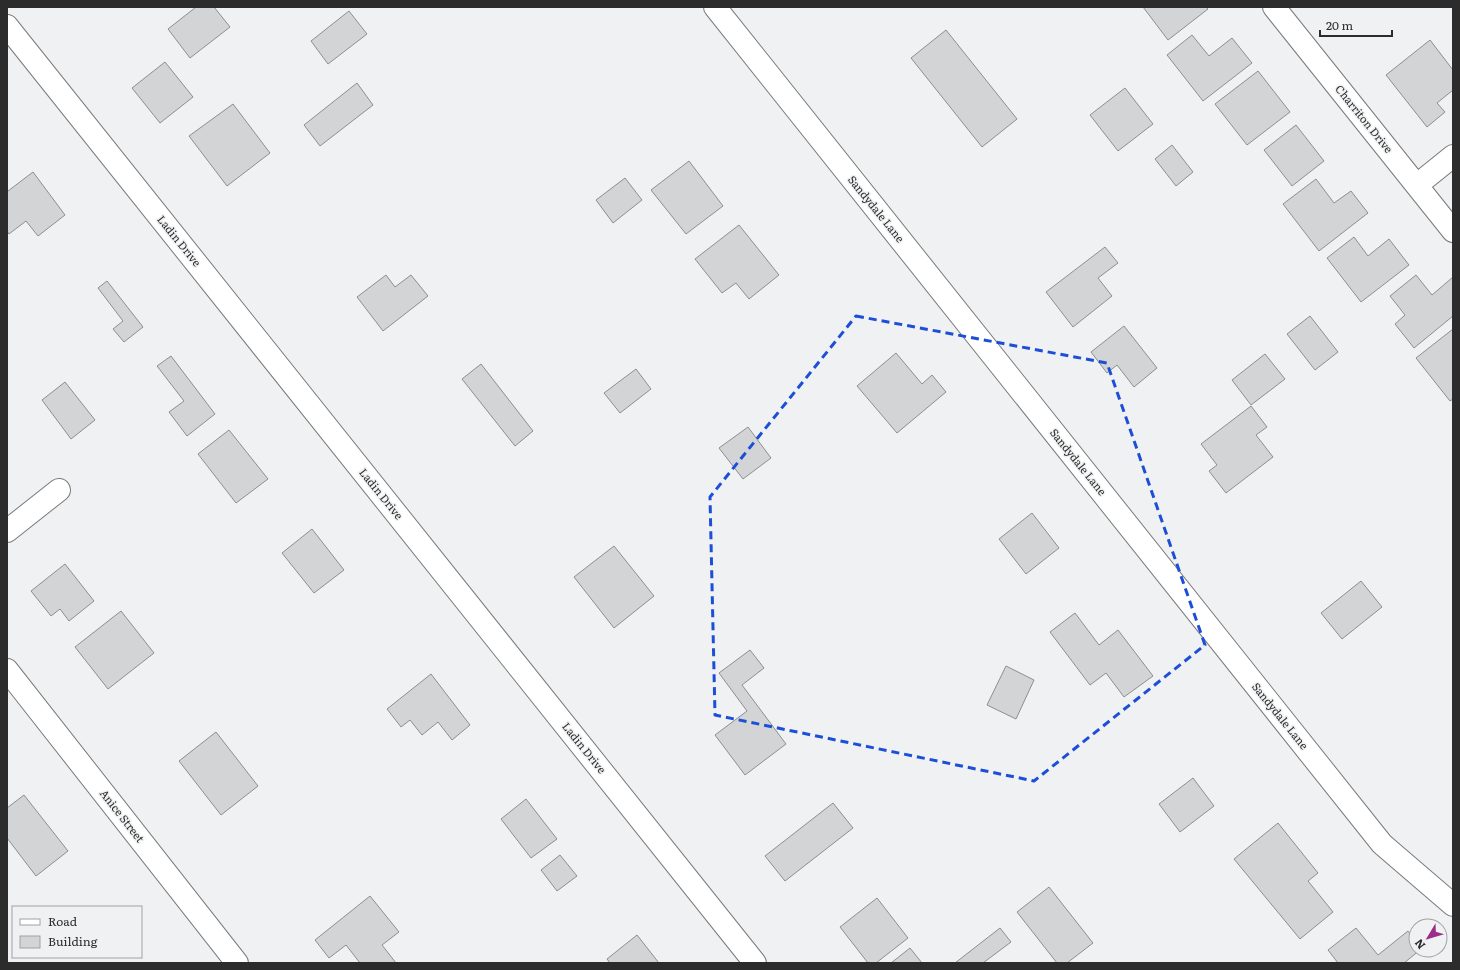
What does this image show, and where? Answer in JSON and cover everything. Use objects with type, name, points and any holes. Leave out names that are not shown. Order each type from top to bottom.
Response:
[{"type":"street","name":"Sandydale Lane","points":[[715,7],[1382,844],[1453,906]]},
{"type":"street","name":"Charriton Drive","points":[[1274,7],[1453,231]]},
{"type":"street","name":"Ladin Drive","points":[[7,26],[755,963]]},
{"type":"street","points":[[1416,185],[1453,156]]},
{"type":"street","points":[[7,531],[60,490]]},
{"type":"street","name":"Anice Street","points":[[7,670],[237,963]]},
{"type":"highlighted area","points":[[856,316],[1107,363],[1205,645],[1034,781],[715,715],[710,497]]},
{"type":"building","points":[[196,7],[214,7],[230,27],[190,58],[168,29]]},
{"type":"building","points":[[1143,7],[1206,7],[1208,9],[1168,40]]},
{"type":"building","points":[[349,11],[367,34],[328,64],[311,41]]},
{"type":"building","points":[[946,30],[1017,119],[982,147],[911,58]]},
{"type":"building","points":[[1192,35],[1209,56],[1232,38],[1252,63],[1203,101],[1167,55]]},
{"type":"building","points":[[1430,40],[1453,70],[1453,90],[1437,103],[1445,112],[1427,127],[1386,75]]},
{"type":"building","points":[[165,62],[193,97],[160,123],[132,88]]},
{"type":"building","points":[[1258,71],[1290,112],[1247,145],[1215,104]]},
{"type":"building","points":[[357,83],[373,105],[320,146],[304,125]]},
{"type":"building","points":[[1125,88],[1153,124],[1118,151],[1090,115]]},
{"type":"building","points":[[233,104],[270,153],[227,186],[189,136]]},
{"type":"building","points":[[1296,125],[1324,161],[1292,186],[1264,150]]},
{"type":"building","points":[[1172,145],[1193,172],[1176,186],[1155,159]]},
{"type":"building","points":[[689,161],[723,206],[686,234],[651,190]]},
{"type":"building","points":[[33,172],[65,215],[38,236],[26,221],[9,234],[7,231],[7,189],[8,191]]},
{"type":"building","points":[[625,178],[642,200],[613,223],[596,200]]},
{"type":"building","points":[[1316,179],[1334,203],[1351,191],[1368,213],[1319,251],[1283,204]]},
{"type":"building","points":[[739,225],[779,275],[749,299],[736,283],[722,293],[695,259]]},
{"type":"building","points":[[1354,237],[1368,256],[1389,239],[1409,265],[1361,302],[1327,258]]},
{"type":"building","points":[[1105,247],[1118,263],[1098,278],[1112,296],[1073,327],[1046,292]]},
{"type":"building","points":[[386,275],[395,287],[411,275],[428,296],[383,331],[357,297]]},
{"type":"building","points":[[1416,275],[1432,295],[1453,277],[1453,316],[1414,348],[1395,324],[1405,315],[1390,296]]},
{"type":"building","points":[[107,281],[143,327],[124,342],[113,329],[123,321],[98,288]]},
{"type":"building","points":[[1310,316],[1338,352],[1315,370],[1287,334]]},
{"type":"building","points":[[1124,326],[1157,368],[1134,387],[1117,365],[1107,373],[1091,352]]},
{"type":"building","points":[[1453,329],[1453,399],[1450,401],[1416,358]]},
{"type":"building","points":[[896,353],[922,384],[932,375],[946,392],[897,433],[857,386]]},
{"type":"building","points":[[1265,354],[1285,379],[1251,405],[1232,380]]},
{"type":"building","points":[[171,356],[215,414],[187,436],[169,412],[184,401],[157,366]]},
{"type":"building","points":[[481,364],[533,431],[515,446],[462,379]]},
{"type":"building","points":[[636,369],[651,389],[620,413],[604,393]]},
{"type":"building","points":[[65,382],[95,420],[71,439],[42,400]]},
{"type":"building","points":[[1251,406],[1267,427],[1256,435],[1273,457],[1226,493],[1209,471],[1217,465],[1201,444]]},
{"type":"building","points":[[748,427],[771,458],[743,479],[719,448]]},
{"type":"building","points":[[229,430],[268,479],[236,503],[198,454]]},
{"type":"building","points":[[1032,513],[1059,548],[1026,574],[999,539]]},
{"type":"building","points":[[312,529],[344,570],[314,593],[282,553]]},
{"type":"building","points":[[614,546],[654,596],[614,628],[574,577]]},
{"type":"building","points":[[65,564],[94,601],[69,621],[60,609],[51,616],[31,591]]},
{"type":"building","points":[[1361,581],[1382,607],[1342,639],[1321,613]]},
{"type":"building","points":[[121,611],[154,653],[108,689],[75,647]]},
{"type":"building","points":[[1075,613],[1099,645],[1118,630],[1153,676],[1124,697],[1106,673],[1090,685],[1050,632]]},
{"type":"building","points":[[750,650],[764,668],[742,685],[786,744],[745,775],[715,735],[747,711],[719,673]]},
{"type":"building","points":[[1006,666],[1034,680],[1016,719],[987,705]]},
{"type":"building","points":[[431,674],[470,725],[452,740],[438,722],[422,735],[410,720],[401,727],[387,709]]},
{"type":"building","points":[[216,732],[258,786],[221,815],[179,761]]},
{"type":"building","points":[[1193,778],[1214,806],[1180,832],[1159,804]]},
{"type":"building","points":[[24,795],[68,851],[36,876],[7,838],[7,808]]},
{"type":"building","points":[[526,799],[557,839],[531,858],[501,819]]},
{"type":"building","points":[[833,803],[853,828],[785,881],[765,856]]},
{"type":"building","points":[[1278,823],[1318,873],[1308,881],[1333,912],[1300,939],[1234,859]]},
{"type":"building","points":[[560,855],[577,876],[557,891],[541,870]]},
{"type":"building","points":[[1049,887],[1093,943],[1067,963],[1057,963],[1017,912]]},
{"type":"building","points":[[370,896],[399,932],[382,945],[396,963],[360,963],[346,945],[329,958],[315,940]]},
{"type":"building","points":[[877,898],[908,938],[876,963],[868,963],[840,927]]},
{"type":"building","points":[[1000,928],[1011,942],[983,963],[955,963]]},
{"type":"building","points":[[1356,928],[1378,955],[1408,931],[1408,958],[1410,958],[1404,963],[1338,963],[1328,950]]},
{"type":"building","points":[[637,935],[659,963],[610,963],[607,959]]},
{"type":"building","points":[[910,948],[922,963],[891,963]]}]
